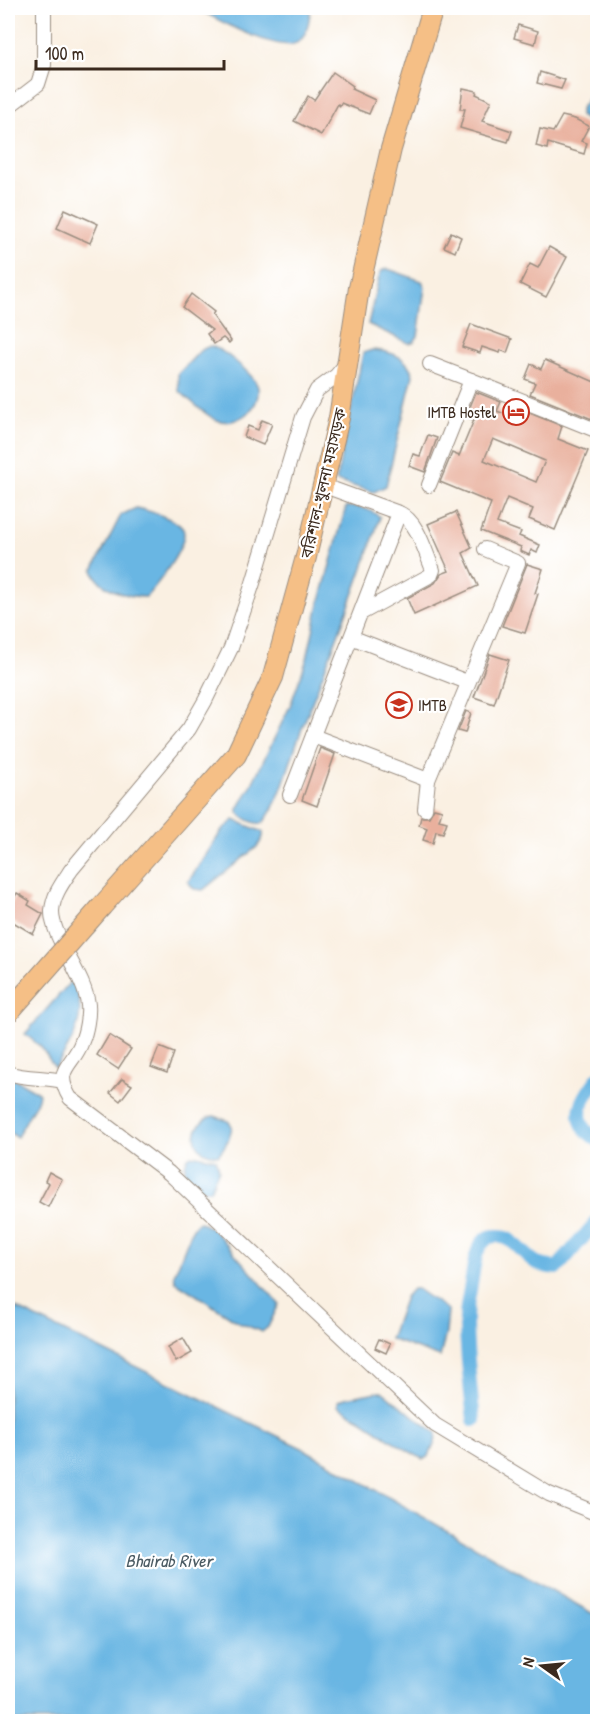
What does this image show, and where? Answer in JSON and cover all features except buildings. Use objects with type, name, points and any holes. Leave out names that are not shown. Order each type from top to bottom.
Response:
[{"type":"highway","name":"বরিশাল-খুলনা মহাসড়ক","points":[[8,1013],[236,755],[273,677],[306,557],[339,417],[359,288],[391,149],[433,8]]},
{"type":"street","points":[[8,107],[38,84],[44,65],[44,8]]},
{"type":"street","points":[[347,362],[336,376],[317,390],[303,417],[235,637],[205,701],[189,729],[71,870],[58,891],[52,912],[57,931],[84,987],[88,1006],[82,1042],[64,1070],[63,1081],[70,1098],[169,1173],[435,1425],[549,1494],[597,1514]]},
{"type":"street","points":[[430,364],[597,431]]},
{"type":"street","points":[[429,485],[471,380]]},
{"type":"street","points":[[330,488],[399,513],[412,523],[433,570],[431,575],[361,613]]},
{"type":"street","points":[[290,795],[399,513]]},
{"type":"street","points":[[424,808],[428,780],[518,563],[485,549]]},
{"type":"street","points":[[356,639],[467,682]]},
{"type":"street","points":[[313,736],[428,780]]},
{"type":"street","points":[[8,1073],[15,1076],[45,1077],[63,1081]]},
{"type":"water","points":[[204,8],[311,8],[304,36],[298,42],[290,45],[266,40],[224,23],[205,13]]},
{"type":"water","points":[[597,87],[597,127],[580,116],[580,109]]},
{"type":"water","points":[[388,269],[422,281],[425,287],[418,336],[414,342],[408,343],[368,324],[380,273]]},
{"type":"water","points":[[210,346],[238,363],[258,388],[256,403],[246,415],[232,421],[213,418],[179,391],[178,374],[201,350]]},
{"type":"water","points":[[372,350],[403,359],[413,375],[386,486],[374,492],[336,481],[363,353]]},
{"type":"water","points":[[346,507],[364,509],[380,517],[362,572],[280,792],[263,823],[253,822],[238,813],[238,809],[290,706],[307,659],[318,608]]},
{"type":"water","points":[[136,508],[168,518],[180,525],[184,535],[182,544],[171,564],[146,597],[131,596],[115,591],[101,583],[93,570],[121,515]]},
{"type":"water","points":[[234,820],[263,832],[258,846],[203,890],[194,889],[188,882],[223,829]]},
{"type":"water","points":[[72,980],[80,1004],[80,1015],[68,1047],[55,1068],[41,1047],[25,1034]]},
{"type":"water","points":[[8,1075],[39,1093],[17,1137],[8,1132]]},
{"type":"water","points":[[214,1116],[228,1121],[232,1126],[227,1142],[218,1155],[201,1149],[195,1137],[200,1124]]},
{"type":"water","points":[[197,1155],[216,1159],[219,1169],[210,1190],[197,1188],[186,1175],[188,1157]]},
{"type":"water","points":[[200,1222],[214,1230],[279,1304],[268,1327],[262,1332],[238,1322],[176,1282],[174,1275],[192,1230]]},
{"type":"water","points":[[412,1289],[417,1289],[448,1310],[446,1333],[440,1357],[390,1339],[405,1297]]},
{"type":"water","name":"Bhairab River","points":[[8,1304],[304,1449],[597,1616],[597,1721],[8,1721]]},
{"type":"water","points":[[383,1392],[436,1433],[435,1443],[428,1457],[423,1459],[412,1453],[338,1406],[338,1401],[345,1398]]},
{"type":"waterway","points":[[598,1078],[580,1110],[583,1125],[598,1140]]},
{"type":"waterway","points":[[474,1420],[467,1357],[466,1314],[474,1265],[481,1244],[491,1237],[498,1236],[510,1240],[534,1261],[544,1266],[557,1268],[598,1220]]},
{"type":"place","name":"IMTB Hostel","points":[[516,412]]},
{"type":"place","name":"IMTB","points":[[399,705]]}]
